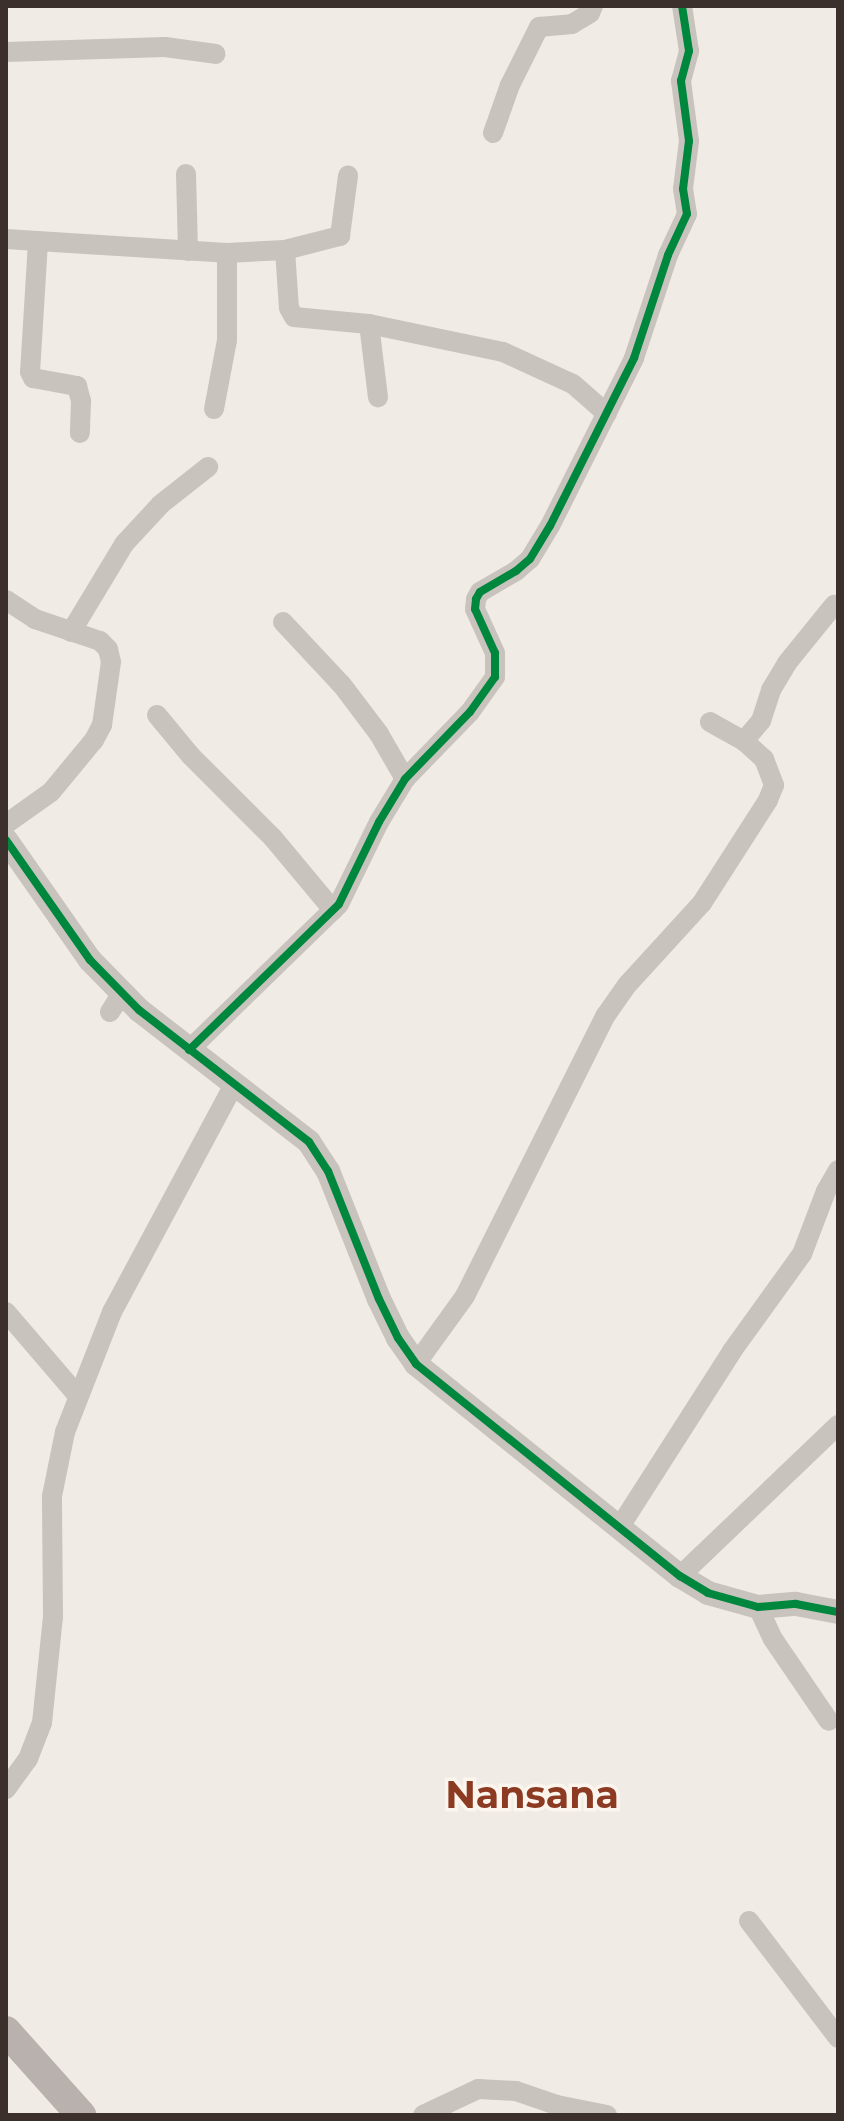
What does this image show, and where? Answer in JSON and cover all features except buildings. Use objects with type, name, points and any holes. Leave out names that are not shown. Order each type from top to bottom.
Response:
[{"type":"main road","points":[[6,2031],[81,2115]]},
{"type":"street","points":[[493,133],[510,85],[539,27],[572,24],[590,13],[593,6]]},
{"type":"street","points":[[189,1050],[333,910],[405,779],[470,712],[495,677],[495,653],[475,609],[476,599],[480,592],[516,571],[538,548],[634,358],[668,255],[687,214],[683,189],[689,141],[681,81],[689,51],[682,6]]},
{"type":"street","points":[[6,52],[165,47],[216,54]]},
{"type":"street","points":[[186,174],[188,251]]},
{"type":"street","points":[[6,239],[227,253],[285,250],[340,236],[348,176]]},
{"type":"street","points":[[38,242],[30,372],[33,378],[77,386],[81,401],[80,433]]},
{"type":"street","points":[[285,250],[289,308],[294,317],[369,324],[503,352],[573,384],[607,414]]},
{"type":"street","points":[[214,409],[227,340],[227,253]]},
{"type":"street","points":[[369,324],[378,397]]},
{"type":"street","points":[[71,632],[124,544],[161,504],[208,467]]},
{"type":"street","points":[[6,600],[35,619],[100,641],[108,649],[111,662],[102,725],[80,760],[51,792],[6,824]]},
{"type":"street","points":[[744,741],[761,721],[771,690],[787,663],[834,605]]},
{"type":"street","points":[[283,622],[342,685],[379,734],[405,779]]},
{"type":"street","points":[[157,715],[191,756],[273,838],[333,910]]},
{"type":"street","points":[[416,1364],[465,1296],[606,1015],[628,984],[702,903],[768,800],[774,785],[771,771],[744,741],[710,722]]},
{"type":"street","points":[[6,840],[116,1002],[189,1050],[309,1142],[328,1171],[385,1312],[416,1364],[680,1576],[708,1593],[758,1607],[796,1604],[838,1612]]},
{"type":"street","points":[[6,1789],[28,1759],[42,1723],[53,1617],[52,1496],[65,1432],[112,1312],[233,1086]]},
{"type":"street","points":[[619,1528],[732,1351],[802,1254],[826,1191],[838,1170]]},
{"type":"street","points":[[820,1213],[838,1226]]},
{"type":"street","points":[[6,1312],[78,1396]]},
{"type":"street","points":[[680,1576],[838,1425]]},
{"type":"street","points":[[758,1607],[773,1639],[829,1721]]},
{"type":"street","points":[[749,1921],[838,2038]]},
{"type":"street","points":[[423,2115],[478,2089],[516,2091],[557,2105],[607,2115]]},
{"type":"cycle path","points":[[189,1050],[339,904],[379,822],[405,779],[470,712],[495,677],[495,653],[475,609],[476,599],[480,592],[530,559],[550,526],[634,358],[668,255],[687,214],[683,189],[689,141],[681,81],[689,51],[682,6]]},
{"type":"cycle path","points":[[6,840],[90,960],[139,1010],[309,1142],[328,1171],[379,1299],[398,1338],[416,1364],[680,1576],[708,1593],[758,1607],[796,1604],[838,1612]]},
{"type":"district","name":"Nansana","points":[[532,1795]]}]
